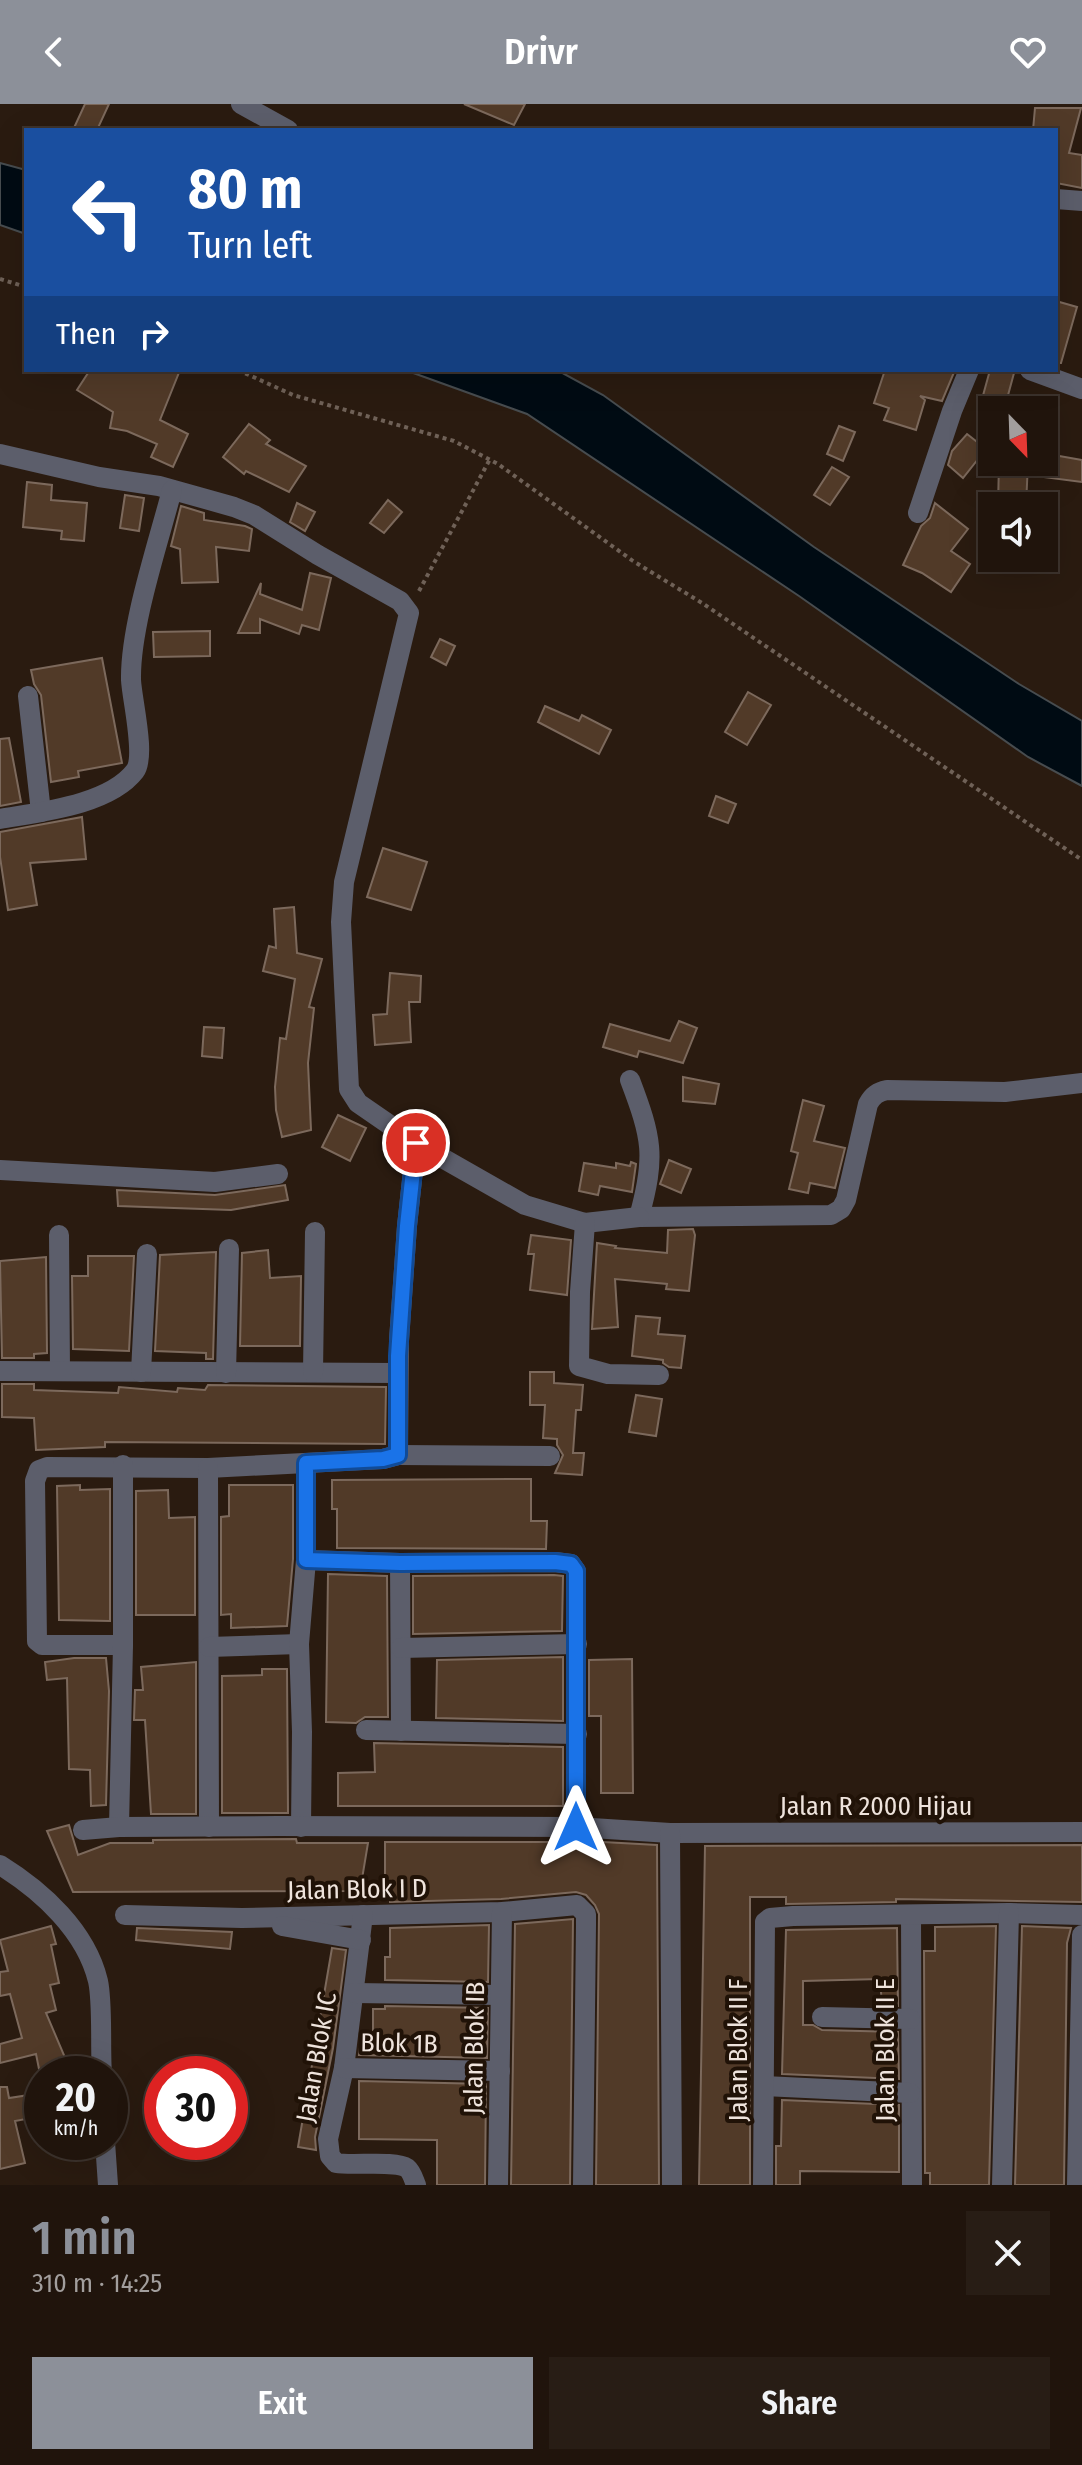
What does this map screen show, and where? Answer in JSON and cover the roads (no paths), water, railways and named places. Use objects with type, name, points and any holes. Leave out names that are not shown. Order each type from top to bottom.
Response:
[{"type":"street","points":[[241,104],[284,128]]},
{"type":"street","points":[[1058,199],[1082,201]]},
{"type":"street","points":[[918,513],[968,372]]},
{"type":"street","points":[[1035,372],[1082,389]]},
{"type":"street","points":[[0,454],[212,499],[254,515],[400,601],[409,613],[344,882],[341,922],[349,1089],[358,1103],[416,1143],[525,1205],[585,1223],[639,1217],[831,1215],[841,1209],[846,1200],[868,1104],[879,1092],[1005,1092],[1082,1083]]},
{"type":"street","points":[[0,819],[78,805],[105,793],[138,767],[131,681],[134,647],[172,490]]},
{"type":"street","points":[[28,696],[41,812]]},
{"type":"street","points":[[630,1080],[648,1131],[652,1162],[639,1217]]},
{"type":"street","points":[[398,1455],[397,1373],[416,1143]]},
{"type":"street","points":[[0,1170],[215,1182],[278,1174]]},
{"type":"street","points":[[585,1223],[579,1366],[608,1374],[659,1375]]},
{"type":"street","points":[[313,1372],[315,1232]]},
{"type":"street","points":[[59,1235],[60,1371]]},
{"type":"street","points":[[226,1373],[229,1249]]},
{"type":"street","points":[[141,1372],[147,1254]]},
{"type":"street","points":[[0,1371],[397,1373]]},
{"type":"street","points":[[123,1645],[42,1645],[35,1635],[37,1475],[47,1467],[123,1465],[208,1468],[383,1459],[398,1455],[550,1456]]},
{"type":"street","points":[[301,1827],[303,1743],[299,1644],[306,1560],[306,1463]]},
{"type":"street","points":[[119,1827],[123,1465]]},
{"type":"street","points":[[208,1468],[209,1827]]},
{"type":"street","points":[[306,1560],[571,1564],[576,1571],[576,1827]]},
{"type":"street","points":[[400,1563],[401,1731]]},
{"type":"street","points":[[209,1647],[299,1644]]},
{"type":"street","points":[[401,1648],[577,1644]]},
{"type":"street","points":[[366,1730],[577,1734]]},
{"type":"street","name":"Jalan R 2000 Hijau","points":[[83,1830],[119,1827],[576,1827],[670,1833],[1082,1832]]},
{"type":"street","points":[[670,1833],[672,2185]]},
{"type":"street","points":[[0,1865],[25,1881],[52,1906],[81,1940],[90,1956],[99,1984],[101,2056]]},
{"type":"street","name":"Jalan Blok I D","points":[[125,1915],[242,1918],[502,1912],[577,1905],[586,1914],[583,2185]]},
{"type":"street","name":"Jalan Blok IB","points":[[498,2185],[502,1912]]},
{"type":"street","points":[[1002,2185],[1009,1913]]},
{"type":"street","name":"Jalan Blok IC","points":[[363,1915],[344,2068],[328,2139],[330,2156],[336,2163],[348,2165],[399,2165],[407,2169],[416,2185]]},
{"type":"street","points":[[911,1915],[1082,1915]]},
{"type":"street","name":"Jalan Blok II F","points":[[763,2185],[765,1922],[770,1918],[793,1916],[911,1915]]},
{"type":"street","name":"Jalan Blok II E","points":[[911,1915],[912,2185]]},
{"type":"street","points":[[242,1918],[361,1940]]},
{"type":"street","points":[[1077,2185],[1082,1935]]},
{"type":"street","points":[[354,1993],[500,1995]]},
{"type":"street","points":[[822,2017],[910,2019]]},
{"type":"street","name":"Blok 1B","points":[[344,2068],[500,2071]]},
{"type":"street","points":[[764,2086],[910,2093]]},
{"type":"street","points":[[106,2160],[108,2185]]}]
